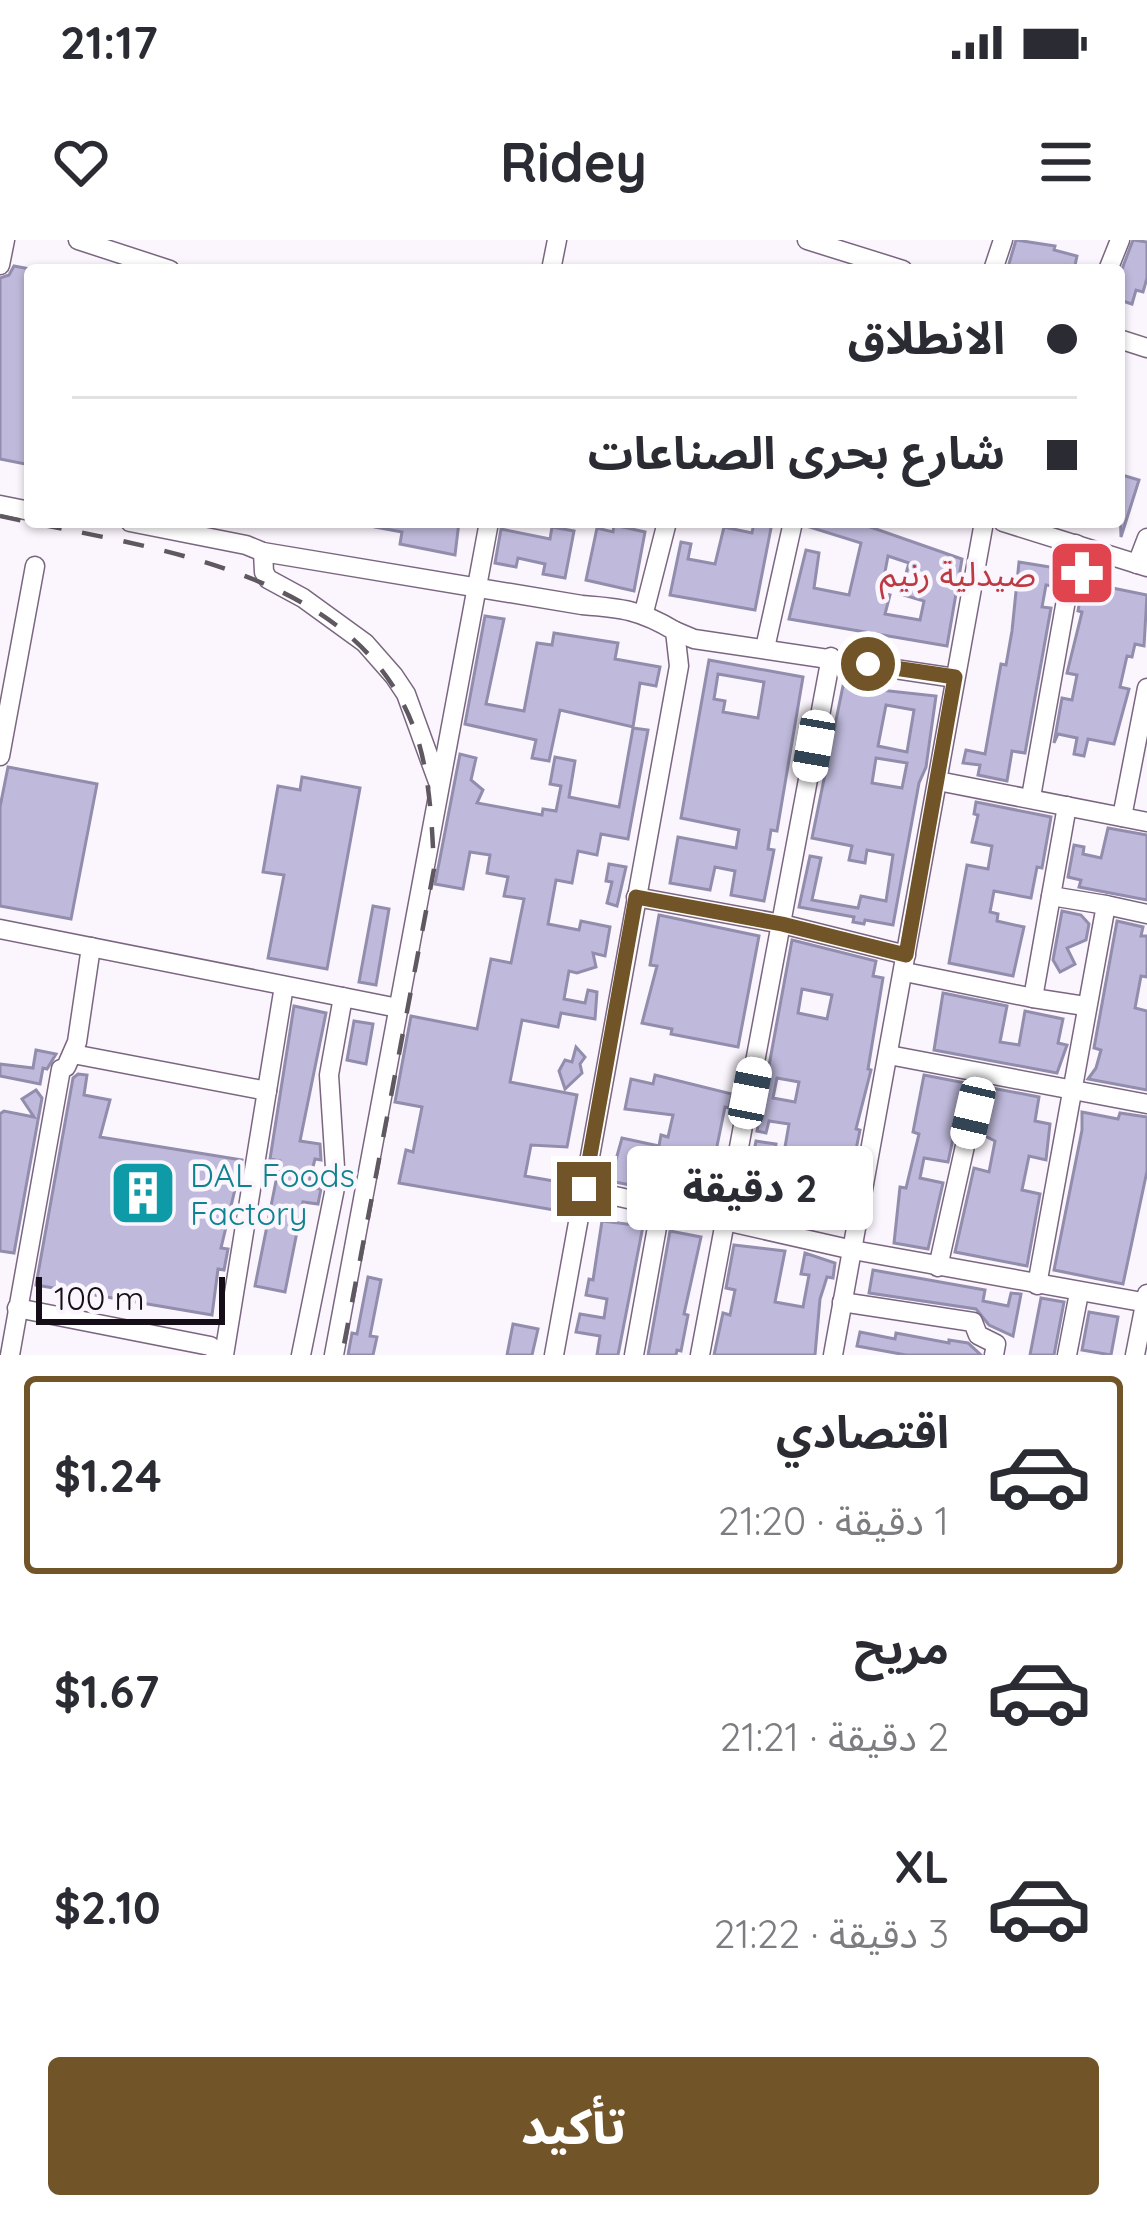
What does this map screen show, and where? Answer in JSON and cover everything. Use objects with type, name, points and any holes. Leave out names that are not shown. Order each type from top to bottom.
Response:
[{"type":"street","points":[[0,265],[5,240]]},
{"type":"street","points":[[78,240],[130,264]]},
{"type":"street","points":[[807,240],[833,243],[887,264]]},
{"type":"street","points":[[158,528],[478,588],[644,612],[694,639],[955,677]]},
{"type":"street","points":[[251,528],[268,579],[365,643],[394,676],[406,694],[439,787]]},
{"type":"street","points":[[334,1355],[488,528]]},
{"type":"street","points":[[644,612],[665,528]]},
{"type":"street","points":[[764,648],[792,528]]},
{"type":"street","points":[[839,1354],[842,1303],[983,528]]},
{"type":"street","points":[[1023,528],[1142,566],[1147,538]]},
{"type":"street","points":[[1031,797],[1076,544]]},
{"type":"street","points":[[0,756],[34,566]]},
{"type":"street","points":[[554,1355],[679,666],[675,631]]},
{"type":"street","points":[[700,1355],[831,657]]},
{"type":"street","points":[[1122,817],[1147,688]]},
{"type":"street","points":[[938,781],[1147,822]]},
{"type":"street","points":[[1033,998],[1067,806]]},
{"type":"street","points":[[1051,896],[1147,914]]},
{"type":"street","points":[[636,897],[782,924],[1033,998],[1085,1006]]},
{"type":"street","points":[[1037,1285],[1106,905]]},
{"type":"street","points":[[0,928],[398,1008]]},
{"type":"street","points":[[10,1355],[61,1069],[73,1054],[92,947]]},
{"type":"street","points":[[16,1308],[210,1346],[223,1355],[284,986]]},
{"type":"street","points":[[301,1355],[336,1183],[329,1075],[343,998]]},
{"type":"street","points":[[73,1054],[266,1091]]},
{"type":"street","points":[[889,1055],[1147,1104]]},
{"type":"street","points":[[938,1267],[981,1074]]},
{"type":"street","points":[[584,1189],[938,1267],[1146,1300],[1135,1355]]},
{"type":"street","points":[[634,1355],[661,1204]]},
{"type":"street","points":[[1067,1355],[1079,1293]]},
{"type":"street","points":[[842,1303],[973,1322],[978,1336],[996,1344],[994,1355]]},
{"type":"building","points":[[1016,240],[1055,246],[1054,250],[1077,256],[1075,264],[1009,264]]},
{"type":"building","points":[[1133,240],[1147,242],[1147,278],[1132,304],[1125,302],[1124,264]]},
{"type":"building","points":[[14,266],[24,268],[24,464],[0,459],[0,278]]},
{"type":"building","points":[[1125,476],[1139,480],[1125,524]]},
{"type":"building","points":[[380,528],[458,528],[455,555],[400,544],[402,532]]},
{"type":"building","points":[[552,528],[574,531],[565,578],[543,574],[545,564],[518,558],[516,567],[495,563],[501,529],[550,539]]},
{"type":"building","points":[[597,528],[613,532],[614,528],[627,528],[645,532],[634,591],[586,580]]},
{"type":"building","points":[[724,528],[752,533],[753,528],[771,528],[755,610],[670,595],[681,542],[691,544],[688,559],[715,564]]},
{"type":"building","points":[[812,528],[873,528],[962,559],[947,646],[789,619],[806,550],[819,553],[814,588],[849,595],[861,543]],"holes":[[[888,556],[909,563],[900,594],[924,601],[920,620],[885,614],[890,595],[881,593]]]},
{"type":"building","points":[[1019,562],[1056,568],[1053,586],[1046,585],[1042,607],[1051,608],[1025,753],[1012,751],[1007,781],[978,775],[980,765],[963,763],[966,750],[985,754],[1001,664],[1006,665]]},
{"type":"building","points":[[1083,582],[1147,595],[1144,646],[1135,644],[1132,657],[1127,656],[1120,687],[1129,689],[1114,744],[1088,739],[1084,756],[1074,754],[1077,738],[1058,734],[1054,743],[1062,698],[1072,700],[1077,675],[1067,673],[1082,612],[1078,611]]},
{"type":"building","points":[[485,616],[504,619],[486,704],[524,711],[537,643],[552,645],[554,633],[618,643],[615,659],[660,667],[656,686],[640,683],[633,727],[560,710],[549,761],[532,758],[536,740],[465,724]]},
{"type":"building","points":[[709,660],[803,677],[777,831],[771,830],[768,849],[774,850],[764,901],[731,895],[735,871],[715,867],[710,890],[670,883],[678,837],[736,848],[739,830],[681,818]],"holes":[[[718,674],[764,682],[758,718],[723,712],[725,701],[714,699]]]},
{"type":"building","points":[[843,686],[936,696],[893,925],[853,922],[854,917],[799,907],[810,856],[821,858],[812,900],[858,908],[861,896],[886,901],[893,855],[867,850],[865,863],[849,860],[852,846],[812,838]],"holes":[[[886,705],[914,710],[907,752],[878,746]],[[876,758],[907,763],[902,788],[872,783]]]},
{"type":"building","points":[[633,728],[648,730],[628,839],[601,834],[597,855],[578,851],[572,883],[556,880],[548,924],[579,930],[581,921],[610,927],[605,956],[593,953],[596,967],[569,971],[564,999],[585,1003],[588,990],[597,992],[595,1019],[561,1013],[558,1027],[522,1020],[510,1082],[577,1095],[567,1147],[531,1145],[525,1176],[565,1183],[560,1211],[399,1183],[406,1150],[413,1152],[422,1107],[395,1102],[411,1016],[477,1029],[491,959],[511,963],[524,899],[504,896],[508,877],[487,873],[490,855],[470,852],[463,889],[435,884],[460,754],[476,758],[471,780],[483,790],[477,803],[542,815],[543,809],[556,811],[561,786],[550,784],[555,757],[575,761],[569,797],[619,807]]},
{"type":"building","points":[[8,767],[97,784],[71,919],[0,906],[0,807]]},
{"type":"building","points":[[302,777],[360,788],[327,969],[268,958],[284,875],[263,872],[278,786],[300,790]]},
{"type":"building","points":[[976,802],[1051,817],[1031,898],[994,891],[990,912],[998,914],[997,921],[1024,927],[1013,976],[949,963],[967,865],[988,869],[992,846],[972,842]]},
{"type":"building","points":[[1108,828],[1147,835],[1147,900],[1079,887],[1081,880],[1068,877],[1074,845],[1084,847],[1083,854],[1101,858]]},
{"type":"building","points":[[609,864],[626,867],[617,906],[607,903],[612,882],[606,881]]},
{"type":"building","points":[[373,906],[389,909],[376,985],[359,982]]},
{"type":"building","points":[[1062,911],[1081,915],[1089,924],[1086,940],[1067,948],[1075,964],[1060,972],[1053,960]]},
{"type":"building","points":[[659,915],[759,936],[738,1047],[671,1034],[672,1029],[642,1023],[657,966],[650,965]]},
{"type":"building","points":[[1117,921],[1143,927],[1141,936],[1147,936],[1147,977],[1141,976],[1135,1008],[1147,1011],[1147,1090],[1088,1079],[1101,1050],[1094,1048]]},
{"type":"building","points":[[792,940],[876,961],[873,976],[883,978],[871,1070],[840,1227],[744,1207],[756,1141],[776,1144],[767,1195],[790,1200],[802,1150],[785,1147],[789,1124],[769,1121],[766,1133],[757,1131]],"holes":[[[802,989],[832,995],[827,1019],[798,1013]],[[777,1078],[799,1082],[795,1102],[773,1098]]]},
{"type":"building","points":[[943,993],[1007,1006],[1000,1042],[1019,1045],[1025,1011],[1063,1019],[1058,1043],[1067,1045],[1057,1073],[934,1050]]},
{"type":"building","points":[[294,1006],[326,1013],[300,1141],[320,1144],[321,1160],[315,1159],[308,1187],[321,1189],[318,1204],[303,1202],[285,1292],[255,1286],[280,1161],[270,1159]]},
{"type":"building","points":[[354,1021],[373,1024],[366,1064],[347,1060]]},
{"type":"building","points":[[576,1047],[585,1057],[580,1064],[582,1073],[565,1089],[559,1071],[565,1060],[572,1062]]},
{"type":"building","points":[[36,1050],[56,1054],[47,1069],[43,1068],[40,1084],[0,1076],[0,1064],[33,1068]]},
{"type":"building","name":"DAL Foods Factory","points":[[87,1075],[84,1095],[110,1100],[100,1137],[242,1160],[221,1248],[228,1249],[224,1270],[218,1269],[212,1315],[36,1285],[73,1078]]},
{"type":"building","points":[[655,1075],[732,1094],[729,1108],[725,1107],[706,1200],[610,1181],[622,1138],[659,1146],[661,1135],[668,1137],[673,1115],[625,1109],[631,1079],[653,1084]]},
{"type":"building","points":[[924,1075],[965,1083],[948,1162],[924,1158],[920,1178],[943,1183],[928,1249],[894,1243],[900,1187],[906,1188],[919,1134],[913,1132]]},
{"type":"building","points":[[992,1088],[1039,1097],[1035,1121],[1050,1124],[1046,1160],[1029,1156],[1022,1190],[1040,1194],[1027,1266],[955,1252],[974,1168],[989,1172],[995,1141],[983,1135]]},
{"type":"building","points":[[36,1090],[42,1098],[14,1253],[0,1251],[0,1114],[34,1117],[22,1099]]},
{"type":"building","points":[[1082,1112],[1118,1119],[1120,1113],[1147,1117],[1147,1171],[1123,1284],[1054,1270]]},
{"type":"building","points":[[602,1221],[643,1226],[618,1355],[597,1355],[600,1336],[576,1332],[580,1314],[604,1318],[607,1299],[586,1295],[589,1279],[593,1280]]},
{"type":"building","points":[[670,1231],[701,1237],[684,1314],[688,1315],[681,1351],[648,1355]]},
{"type":"building","points":[[734,1245],[785,1251],[775,1302],[803,1307],[809,1275],[801,1274],[805,1253],[835,1263],[833,1278],[827,1277],[820,1299],[815,1355],[714,1355],[723,1313],[730,1315],[735,1290],[726,1288]]},
{"type":"building","points":[[873,1270],[985,1290],[983,1301],[1008,1306],[1011,1293],[1021,1294],[1013,1336],[989,1325],[976,1309],[869,1293]]},
{"type":"building","points":[[368,1277],[381,1280],[370,1336],[377,1337],[373,1355],[348,1355],[352,1333],[357,1334]]},
{"type":"building","points":[[1041,1298],[1064,1302],[1054,1355],[1030,1355]]},
{"type":"building","points":[[1089,1312],[1118,1317],[1111,1355],[1082,1350]]},
{"type":"building","points":[[513,1324],[538,1329],[532,1355],[507,1355]]},
{"type":"building","points":[[860,1332],[968,1343],[981,1355],[906,1355],[857,1346]]},
{"type":"railway","points":[[0,516],[24,521]]},
{"type":"railway","points":[[59,528],[179,555],[240,574],[296,599],[346,633],[386,676],[415,731],[427,782],[434,869],[342,1355]]},
{"type":"place","name":"صيدلية رنيم","points":[[1082,573]]},
{"type":"place","name":"DAL Foods Factory","points":[[143,1193]]},
{"type":"route","points":[[584,1189],[636,897],[782,924],[906,955],[955,677],[868,664]]}]
